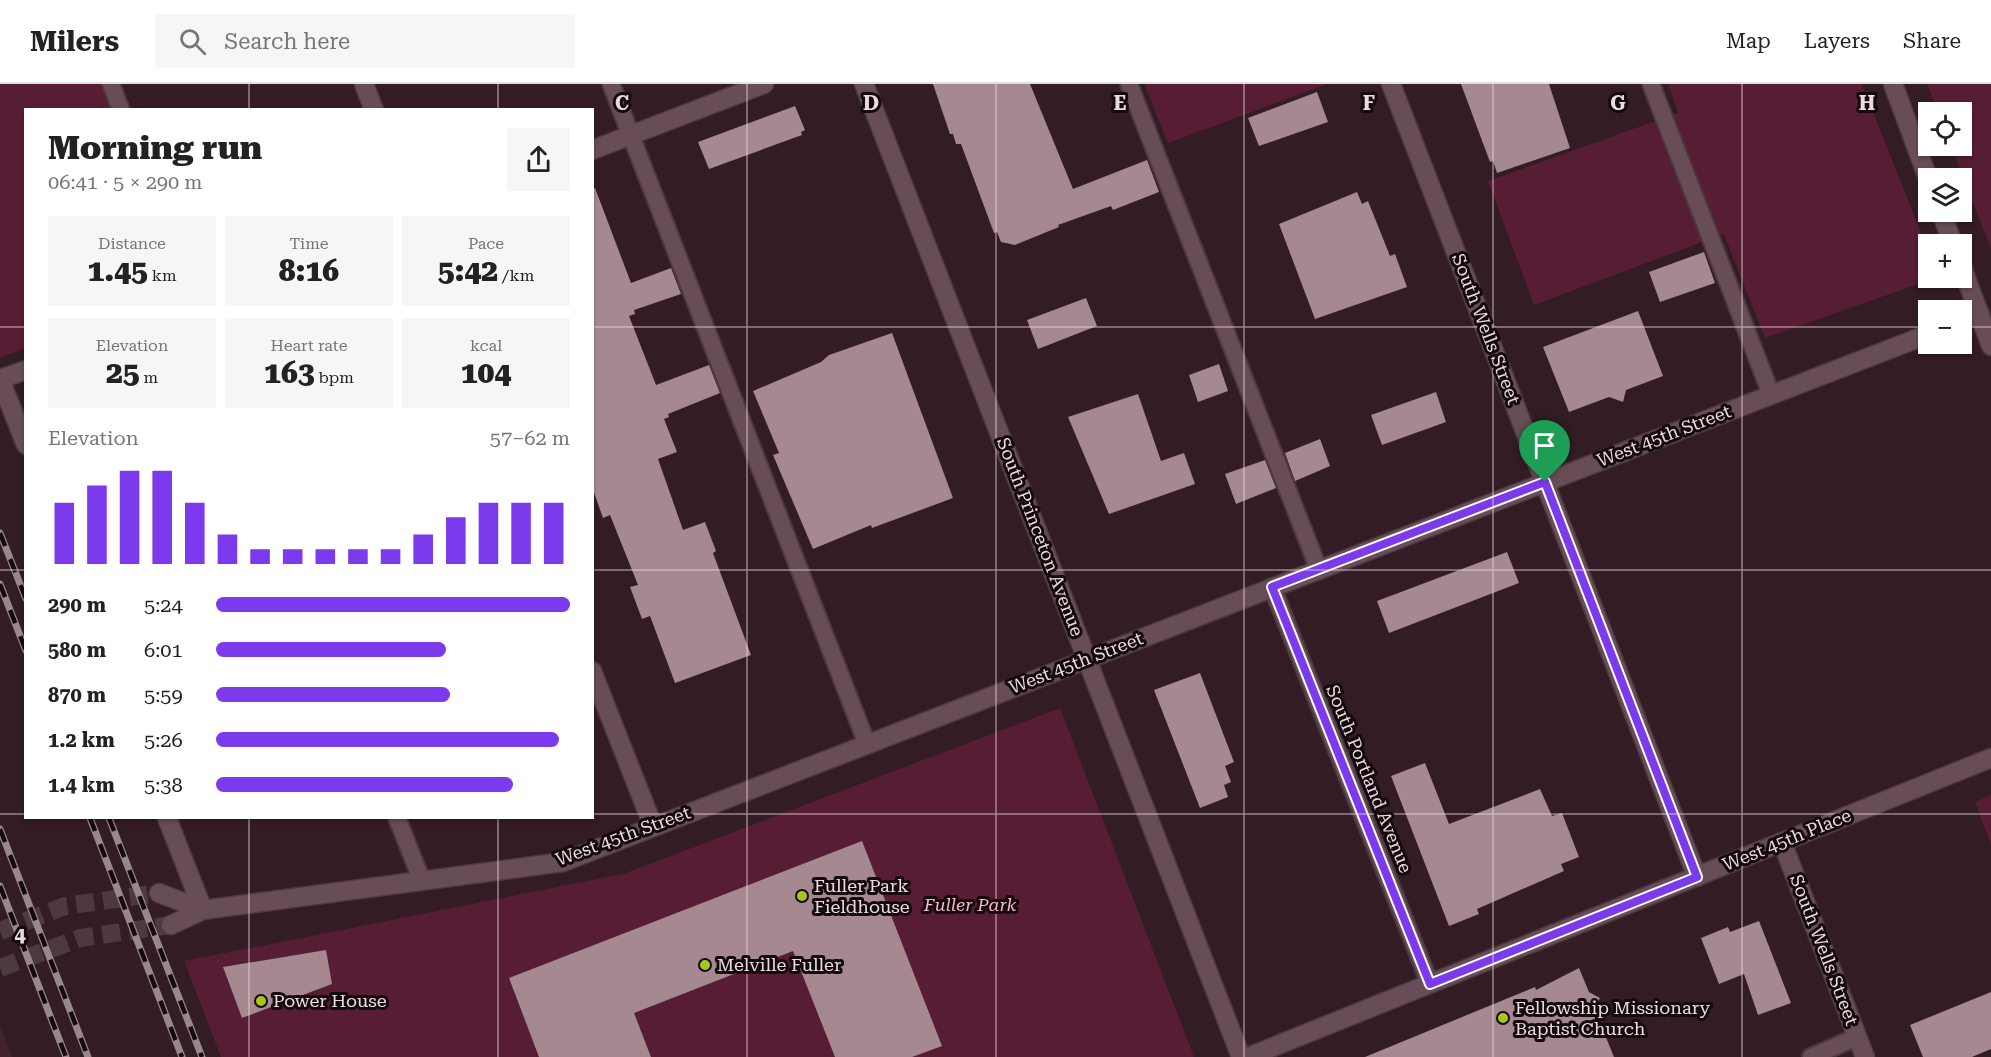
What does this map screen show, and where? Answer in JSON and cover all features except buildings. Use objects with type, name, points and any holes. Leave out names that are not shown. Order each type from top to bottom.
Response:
[{"type":"street","points":[[364,84],[373,108]]},
{"type":"street","points":[[594,149],[764,84]]},
{"type":"street","name":"South Princeton Avenue","points":[[864,84],[1241,1057]]},
{"type":"street","name":"South Wells Street","points":[[1391,84],[1697,877]]},
{"type":"street","points":[[1893,84],[1924,168]]},
{"type":"street","points":[[1970,288],[1991,346]]},
{"type":"street","points":[[1972,317],[1980,314]]},
{"type":"street","name":"West 45th Street","points":[[171,925],[202,910],[563,862],[1918,338]]},
{"type":"street","points":[[24,370],[0,379],[24,440]]},
{"type":"street","points":[[594,676],[653,826]]},
{"type":"street","name":"West 45th Place","points":[[1248,1057],[1991,758]]},
{"type":"street","points":[[167,819],[202,910]]},
{"type":"street","name":"South Wells Street","points":[[1782,842],[1865,1057]]},
{"type":"street","name":"West 45th Street","points":[[159,893],[202,910]]},
{"type":"lane","points":[[111,84],[120,108]]},
{"type":"lane","points":[[611,84],[867,744]]},
{"type":"lane","points":[[1129,84],[1318,570]]},
{"type":"lane","points":[[1651,84],[1771,394]]},
{"type":"lane","name":"South Portland Avenue","points":[[1272,587],[1430,984]]},
{"type":"lane","points":[[397,819],[422,880]]},
{"type":"lane","points":[[1811,1057],[1857,1037]]},
{"type":"shaded area","points":[[0,1025],[12,1057],[0,1057]]},
{"type":"green space","points":[[0,84],[104,84],[114,108],[24,108],[24,348],[0,358]]},
{"type":"green space","points":[[1144,84],[1327,84],[1168,143]]},
{"type":"green space","points":[[1668,84],[1862,84],[1921,234],[1918,234],[1918,284],[1765,338],[1724,234],[1534,305],[1488,181],[1678,113]]},
{"type":"green space","points":[[1927,84],[1991,84],[1991,249],[1972,200],[1972,168],[1960,168],[1955,156],[1972,156],[1972,102],[1934,102]]},
{"type":"green space","name":"Fuller Park","points":[[1060,708],[1194,1057],[221,1057],[184,961],[623,874]]},
{"type":"green space","points":[[1991,795],[1991,845],[1975,802]]},
{"type":"tunnel","points":[[0,931],[65,906],[159,893]]},
{"type":"tunnel","points":[[0,968],[80,938],[171,925]]},
{"type":"railway","points":[[0,533],[24,594]]},
{"type":"railway","points":[[0,584],[24,646]]},
{"type":"railway","points":[[90,819],[182,1057]]},
{"type":"railway","points":[[109,819],[202,1057]]},
{"type":"railway","points":[[0,829],[88,1057]]},
{"type":"railway","points":[[0,886],[66,1057]]},
{"type":"place","name":"Fuller Park Fieldhouse","points":[[802,896]]},
{"type":"place","name":"Melville Fuller","points":[[705,965]]},
{"type":"place","name":"Power House","points":[[261,1001]]},
{"type":"place","name":"Fellowship Missionary Baptist Church","points":[[1503,1018]]},
{"type":"route","points":[[1545,482],[1697,877],[1430,984],[1272,587],[1545,482]]}]
